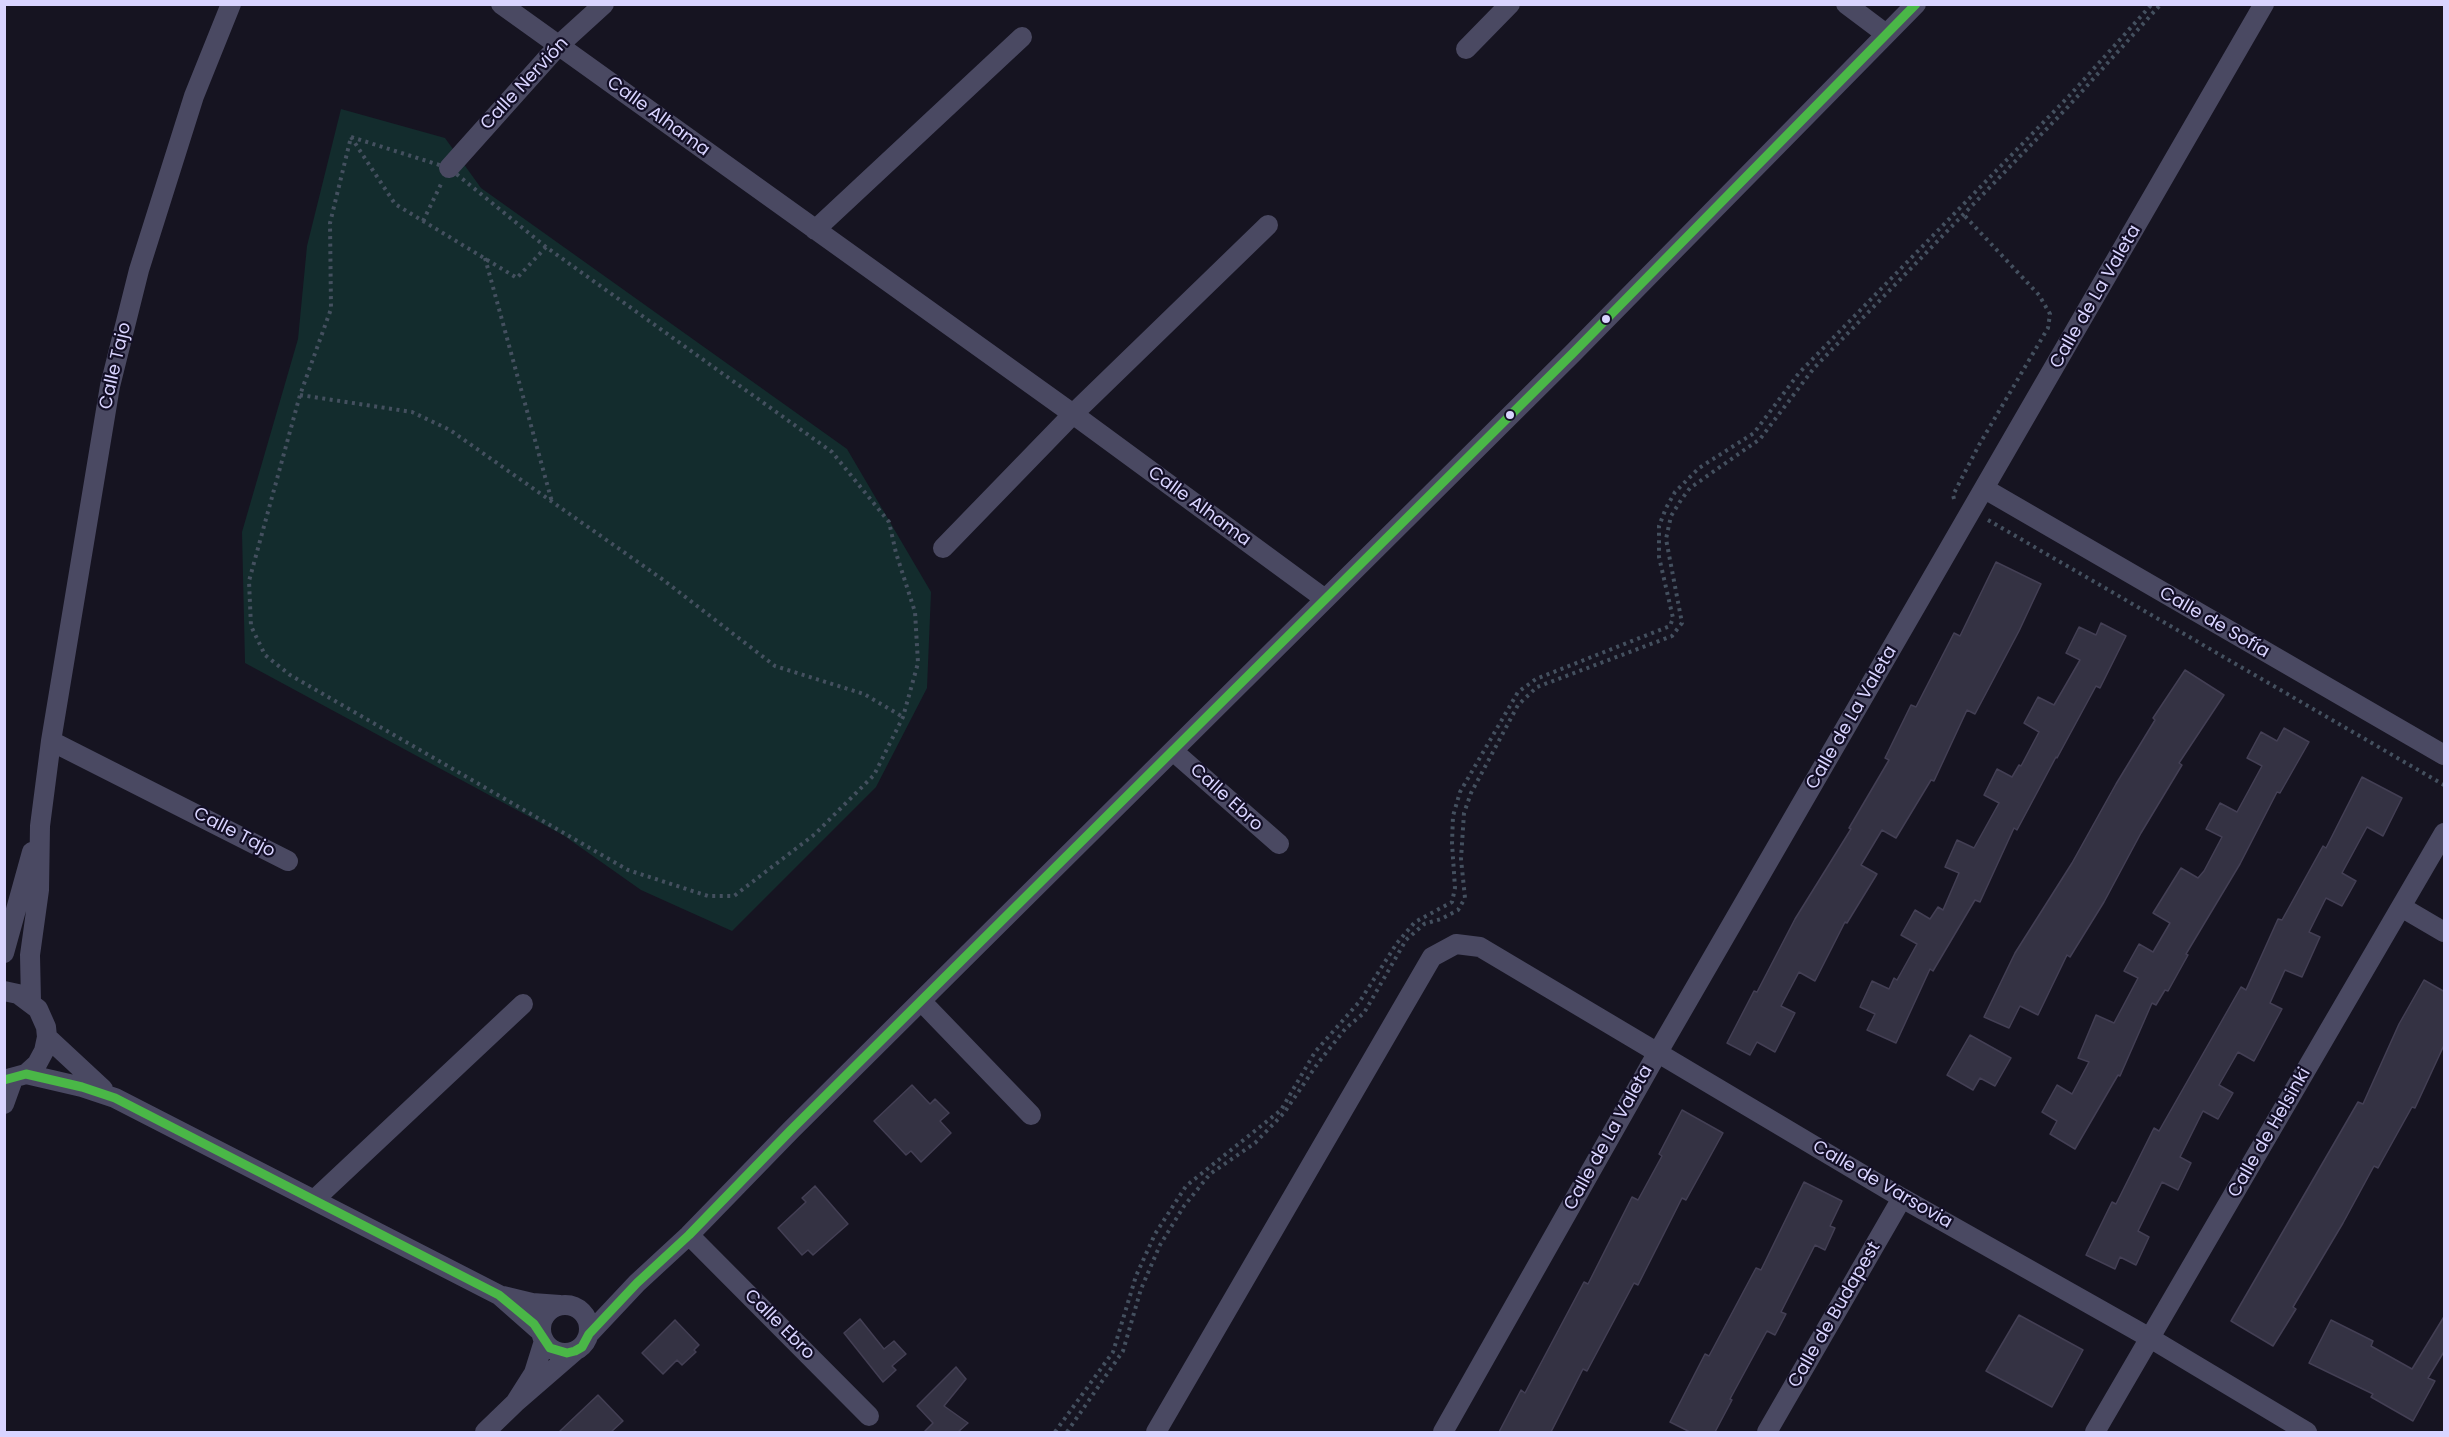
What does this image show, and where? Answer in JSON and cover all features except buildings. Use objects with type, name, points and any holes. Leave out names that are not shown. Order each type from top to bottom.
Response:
[{"type":"street","name":"Calle Tajo","points":[[31,1002],[30,955],[39,890],[40,826],[51,741],[110,386],[139,270],[187,118],[231,4]]},
{"type":"street","name":"Calle Alhama","points":[[501,4],[1073,414],[1325,599]]},
{"type":"street","name":"Calle Nervión","points":[[449,168],[559,45],[604,4]]},
{"type":"street","points":[[1466,49],[1510,4]]},
{"type":"street","points":[[1846,4],[1886,34]]},
{"type":"street","name":"Calle Ebro","points":[[589,1334],[637,1283],[689,1235],[791,1130],[1573,353],[1916,4]]},
{"type":"street","name":"Calle de La Valeta","points":[[1443,1432],[1658,1052],[1973,511],[2264,4]]},
{"type":"street","points":[[815,230],[1022,37]]},
{"type":"street","points":[[943,548],[1073,414],[1268,225]]},
{"type":"street","name":"Calle de Sofía","points":[[1985,489],[2445,755]]},
{"type":"street","name":"Calle Tajo","points":[[51,741],[288,861]]},
{"type":"street","name":"Calle Ebro","points":[[1173,751],[1279,844]]},
{"type":"street","name":"Calle Tajo","points":[[4,953],[40,826]]},
{"type":"street","name":"Calle de Helsinki","points":[[2096,1432],[2445,833]]},
{"type":"street","points":[[2403,908],[2445,932]]},
{"type":"street","name":"Calle de Varsovia","points":[[1156,1432],[1432,957],[1455,944],[1480,947],[1902,1198],[2150,1338],[2307,1432]]},
{"type":"street","points":[[4,991],[18,994],[31,1002],[43,1017],[47,1037],[44,1051],[37,1064],[15,1078],[4,1104]]},
{"type":"street","points":[[922,1002],[1031,1114]]},
{"type":"street","points":[[314,1200],[523,1004]]},
{"type":"street","points":[[47,1037],[86,1075],[115,1098]]},
{"type":"street","points":[[15,1078],[82,1087],[115,1098],[499,1295],[542,1337],[550,1348],[558,1352],[575,1351]]},
{"type":"street","name":"Calle de Budapest","points":[[1767,1432],[1902,1198]]},
{"type":"street","name":"Calle Ebro","points":[[689,1235],[869,1416]]},
{"type":"street","name":"Calle Ebro","points":[[499,1295],[532,1303],[569,1306],[604,1303],[637,1283]]},
{"type":"street","points":[[485,1432],[515,1403],[582,1347],[589,1334],[586,1315],[569,1306],[549,1311],[542,1320],[542,1337],[534,1374],[515,1403]]},
{"type":"path","points":[[1055,1432],[1113,1352],[1136,1276],[1155,1234],[1186,1186],[1281,1110],[1315,1052],[1360,1001],[1397,943],[1415,922],[1452,902],[1455,888],[1452,843],[1454,816],[1460,792],[1518,692],[1536,679],[1670,626],[1673,618],[1659,557],[1659,526],[1675,492],[1700,468],[1754,433],[1799,374],[2070,94],[2152,4]]},
{"type":"path","points":[[1067,1432],[1122,1352],[1141,1289],[1160,1245],[1184,1206],[1210,1174],[1255,1143],[1284,1113],[1318,1063],[1346,1028],[1364,1013],[1406,940],[1424,924],[1441,919],[1458,910],[1465,897],[1461,859],[1464,813],[1471,793],[1518,705],[1537,687],[1672,636],[1682,623],[1665,539],[1671,516],[1690,488],[1760,439],[1814,368],[2066,109],[2161,4]]},
{"type":"path","points":[[351,136],[449,168],[546,247],[832,452],[889,522],[896,553],[915,612],[918,663],[903,717],[874,775],[815,834],[734,896],[708,896],[628,870],[290,675],[265,655],[251,626],[249,581],[300,395],[331,309],[330,223],[351,136]]},
{"type":"path","points":[[351,136],[395,204],[517,278],[546,247]]},
{"type":"path","points":[[423,221],[449,168]]},
{"type":"path","points":[[1964,214],[2039,295],[2050,314],[2048,328],[1953,495],[1955,501],[2445,785]]},
{"type":"path","points":[[485,258],[552,503]]},
{"type":"path","points":[[300,395],[412,412],[450,430],[662,579],[775,666],[864,694],[903,717]]},
{"type":"green space","points":[[341,109],[445,138],[481,188],[847,449],[931,592],[927,688],[876,787],[732,931],[641,890],[563,835],[245,663],[242,532],[298,339],[307,246]]},
{"type":"transit line","points":[[4,1080],[26,1074],[82,1087],[115,1098],[499,1295],[534,1324],[550,1348],[567,1353],[575,1351],[582,1347],[589,1334],[637,1283],[689,1235],[791,1130],[1573,353],[1916,4]]}]
